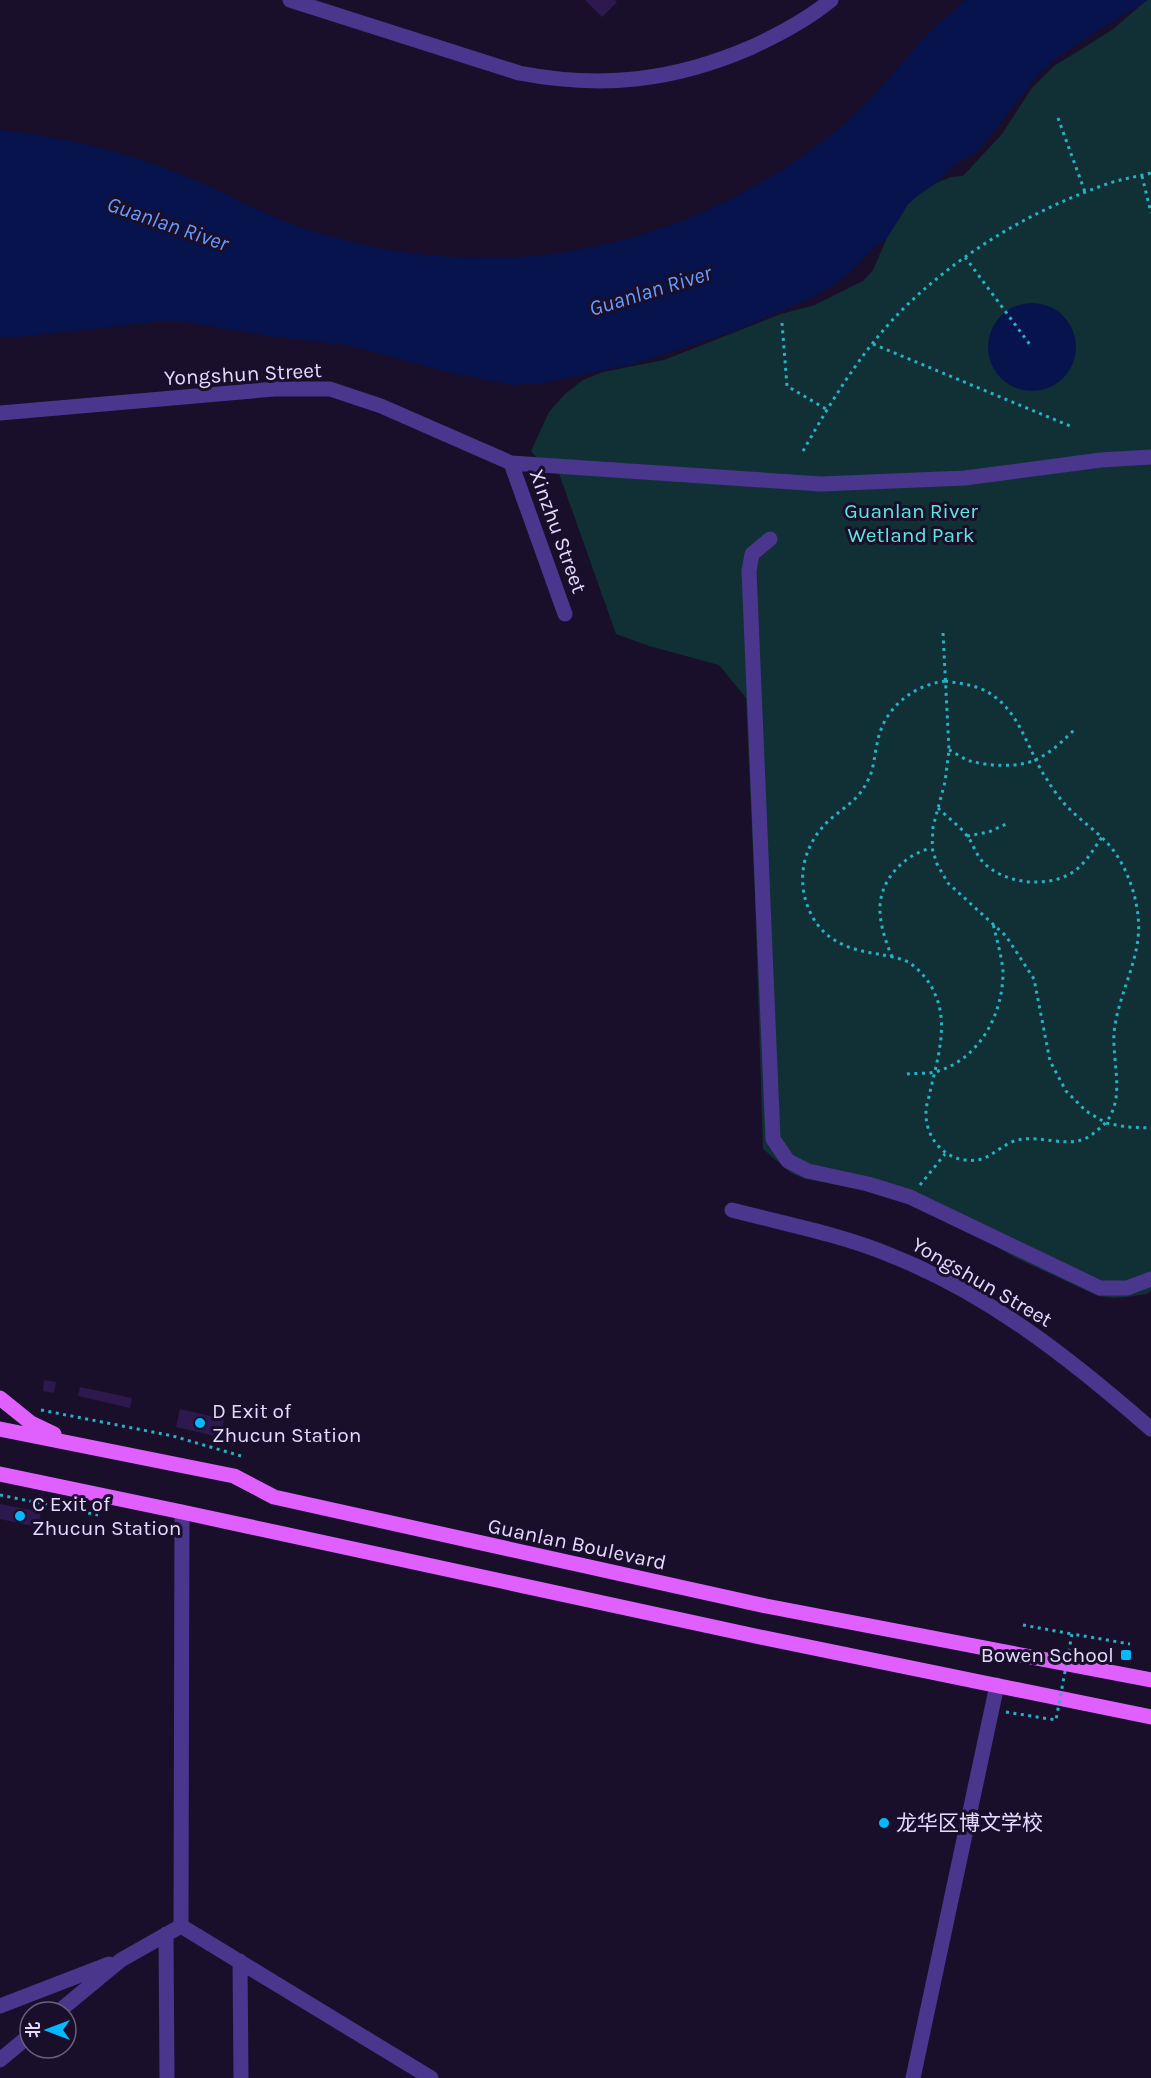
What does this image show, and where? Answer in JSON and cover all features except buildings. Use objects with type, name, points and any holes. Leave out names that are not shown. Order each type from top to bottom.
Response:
[{"type":"main road","points":[[0,1398],[31,1423],[82,1446]]},
{"type":"main road","name":"Guanlan Boulevard","points":[[0,1429],[234,1476],[274,1497],[640,1579],[909,1635],[1151,1680]]},
{"type":"main road","points":[[0,1474],[644,1613],[1151,1717]]},
{"type":"street","points":[[290,0],[519,73],[549,79],[613,82],[666,75],[709,64],[794,26],[831,0]]},
{"type":"street","name":"Yongshun Street","points":[[0,413],[275,389],[330,389],[381,406],[511,463],[821,484],[965,478],[1101,460],[1151,457]]},
{"type":"street","name":"Xinzhu Street","points":[[511,463],[565,614]]},
{"type":"street","points":[[770,539],[752,554],[748,571],[773,1139],[788,1161],[808,1171],[868,1184],[910,1197],[1100,1288],[1127,1288],[1151,1279]]},
{"type":"street","name":"Yongshun Street","points":[[732,1210],[834,1236],[889,1254],[924,1269],[1041,1338],[1096,1381],[1151,1429]]},
{"type":"street","points":[[181,1926],[182,1512]]},
{"type":"street","points":[[913,2078],[997,1685]]},
{"type":"street","points":[[0,2006],[121,1960],[181,1926]]},
{"type":"street","points":[[181,1926],[431,2078]]},
{"type":"street","points":[[166,1934],[167,2078]]},
{"type":"street","points":[[73,2000],[121,1960]]},
{"type":"street","points":[[240,1961],[241,2078]]},
{"type":"street","points":[[0,2060],[18,2045]]},
{"type":"path","points":[[1058,118],[1085,192]]},
{"type":"path","points":[[802,451],[851,371],[905,307],[949,269],[982,244],[1025,220],[1085,192],[1151,173]]},
{"type":"path","points":[[1142,176],[1151,213]]},
{"type":"path","points":[[965,257],[1031,346]]},
{"type":"path","points":[[782,323],[788,386],[826,409]]},
{"type":"path","points":[[873,344],[1070,426]]},
{"type":"path","points":[[944,633],[949,750],[945,782],[933,827],[932,848],[937,864],[948,883],[1006,936],[1034,978],[1050,1061],[1066,1091],[1086,1111],[1106,1123],[1151,1128]]},
{"type":"path","points":[[945,681],[975,686],[993,695],[1007,707],[1035,760],[1064,803],[1102,837],[1115,852],[1135,897],[1139,918],[1136,957],[1114,1032],[1117,1100],[1106,1123],[1087,1138],[1073,1142],[1039,1139],[1013,1141],[991,1155],[978,1160],[960,1159],[945,1154],[929,1129],[926,1112],[941,1039],[942,1015],[936,996],[926,978],[909,962],[843,946],[825,934],[812,917],[804,895],[801,876],[806,855],[821,828],[855,801],[867,784],[874,766],[877,741],[882,727],[894,708],[910,692],[931,683],[945,681]]},
{"type":"path","points":[[949,750],[968,760],[1008,765],[1035,760],[1056,747],[1076,728]]},
{"type":"path","points":[[938,808],[967,836],[982,860],[997,873],[1015,880],[1051,881],[1069,874],[1084,863],[1102,837]]},
{"type":"path","points":[[967,836],[989,832],[1006,824]]},
{"type":"path","points":[[892,957],[885,941],[881,897],[903,861],[916,852],[932,848]]},
{"type":"path","points":[[908,1074],[935,1072],[954,1064],[975,1049],[990,1028],[1002,996],[1003,969],[993,922]]},
{"type":"path","points":[[910,1197],[945,1154]]},
{"type":"path","points":[[36,1409],[172,1436],[241,1455]]},
{"type":"path","points":[[0,1495],[98,1515]]},
{"type":"path","points":[[1023,1625],[1130,1644]]},
{"type":"path","points":[[1006,1712],[1056,1720],[1072,1634]]},
{"type":"green space","name":"Guanlan River Wetland Park","points":[[1147,0],[1151,0],[1151,1291],[1146,1294],[1113,1298],[1098,1296],[1016,1258],[967,1230],[915,1206],[869,1191],[805,1179],[791,1173],[763,1149],[746,698],[719,665],[649,646],[616,634],[555,462],[538,460],[531,451],[549,412],[565,394],[583,380],[603,372],[664,360],[781,314],[815,305],[863,281],[873,270],[887,238],[908,204],[936,183],[951,177],[963,176],[1002,134],[1032,88],[1054,66],[1112,30]]},
{"type":"water","name":"Guanlan River","points":[[965,0],[1148,0],[1077,44],[1038,75],[976,152],[954,165],[936,183],[908,204],[887,238],[872,249],[845,277],[812,298],[732,332],[633,364],[542,383],[513,385],[443,371],[347,345],[275,337],[186,322],[153,322],[0,338],[0,130],[72,141],[142,160],[187,177],[299,227],[385,249],[454,257],[522,257],[589,248],[655,230],[718,205],[779,171],[849,120],[927,35]]},
{"type":"water","points":[[1032,303],[1049,306],[1063,316],[1073,330],[1076,347],[1073,364],[1063,378],[1049,388],[1032,391],[1015,388],[1001,378],[991,364],[988,347],[991,330],[1001,316],[1015,306]]},
{"type":"place","name":"D Exit of Zhucun Station","points":[[200,1423]]},
{"type":"place","name":"C Exit of Zhucun Station","points":[[20,1516]]},
{"type":"place","name":"Bowen School","points":[[1126,1655]]},
{"type":"place","name":"龙华区博文学校","points":[[884,1823]]}]
